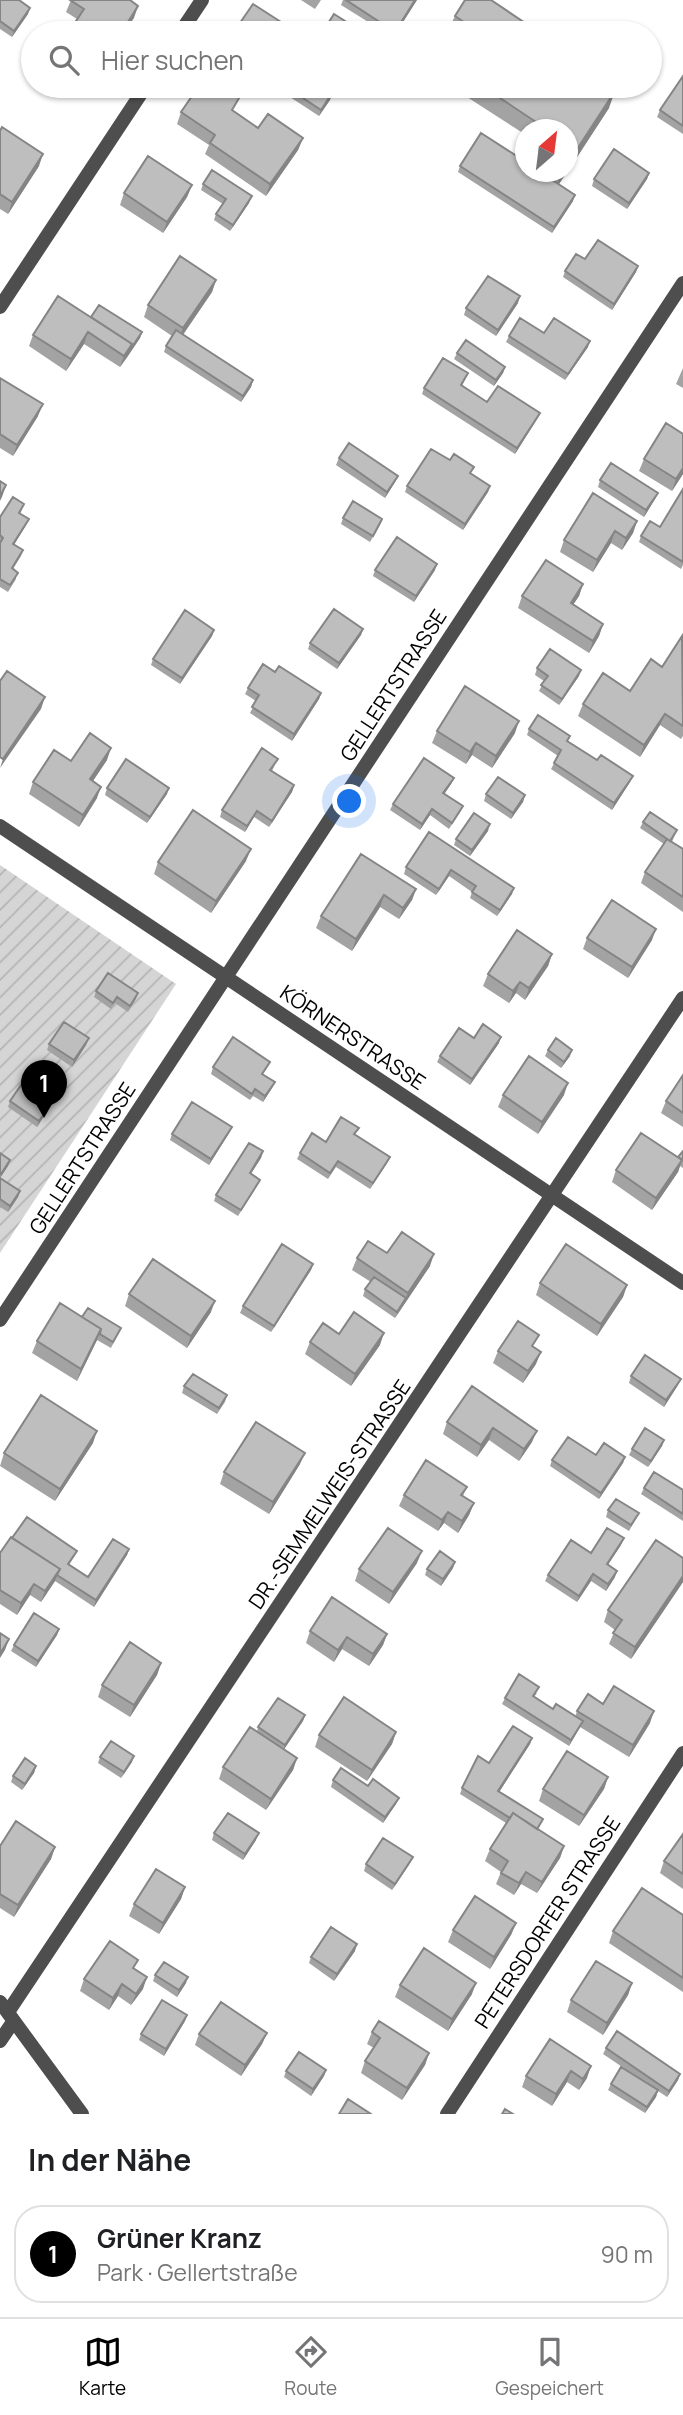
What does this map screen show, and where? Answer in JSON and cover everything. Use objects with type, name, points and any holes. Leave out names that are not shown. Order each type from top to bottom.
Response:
[{"type":"street","points":[[188,21],[202,0]]},
{"type":"street","points":[[0,307],[138,98]]},
{"type":"street","name":"GELLERTSTRASSE","points":[[0,1320],[683,285]]},
{"type":"street","name":"KÖRNERSTRASSE","points":[[0,826],[683,1283]]},
{"type":"street","name":"DR.-SEMMELWEIS-STRASSE","points":[[0,2041],[7,2012],[683,998]]},
{"type":"street","name":"PETERSDORFER STRASSE","points":[[447,2114],[683,1753]]},
{"type":"street","points":[[7,2012],[82,2114]]},
{"type":"shaded area","points":[[0,865],[176,984],[0,1253]]},
{"type":"building","points":[[0,0],[19,0],[30,8],[14,31],[0,21]]},
{"type":"building","points":[[70,0],[130,0],[138,6],[129,21],[76,21],[84,9]]},
{"type":"building","points":[[346,0],[415,0],[402,21],[378,21]]},
{"type":"building","points":[[465,0],[491,0],[522,21],[462,21],[455,16]]},
{"type":"building","points":[[253,4],[279,21],[241,21]]},
{"type":"building","points":[[334,14],[345,21],[330,21]]},
{"type":"building","points":[[683,76],[683,126],[660,110]]},
{"type":"building","points":[[191,98],[239,98],[232,110],[258,128],[268,114],[303,138],[270,184],[210,143],[215,135],[181,112]]},
{"type":"building","points":[[303,98],[329,98],[321,110]]},
{"type":"building","points":[[500,98],[610,98],[578,148],[578,119],[532,119]]},
{"type":"building","points":[[2,127],[43,154],[12,202],[0,194]]},
{"type":"building","points":[[481,133],[515,155],[515,182],[555,182],[575,195],[554,227],[460,166]]},
{"type":"building","points":[[614,149],[649,173],[629,203],[594,179]]},
{"type":"building","points":[[148,156],[192,185],[167,222],[124,193]]},
{"type":"building","points":[[212,170],[252,196],[233,225],[216,214],[226,199],[203,184]]},
{"type":"building","points":[[598,240],[638,266],[614,304],[565,271],[576,254],[585,259]]},
{"type":"building","points":[[180,256],[216,280],[183,328],[148,305]]},
{"type":"building","points":[[488,276],[520,296],[498,330],[466,308]]},
{"type":"building","points":[[58,296],[132,344],[124,356],[88,332],[71,359],[33,335]]},
{"type":"building","points":[[99,305],[142,332],[130,350],[132,344],[91,317]]},
{"type":"building","points":[[520,318],[544,333],[554,318],[590,341],[568,374],[509,336]]},
{"type":"building","points":[[176,330],[253,380],[243,396],[166,346]]},
{"type":"building","points":[[466,340],[505,367],[496,380],[457,353]]},
{"type":"building","points":[[443,358],[468,373],[461,385],[487,402],[498,386],[540,413],[517,448],[424,388]]},
{"type":"building","points":[[0,378],[43,404],[17,445],[0,434]]},
{"type":"building","points":[[666,423],[683,434],[683,468],[676,479],[644,459]]},
{"type":"building","points":[[349,443],[398,476],[387,492],[339,458]]},
{"type":"building","points":[[431,449],[450,460],[454,454],[474,467],[470,473],[490,486],[465,524],[407,486]]},
{"type":"building","points":[[611,463],[658,493],[646,510],[600,480]]},
{"type":"building","points":[[0,481],[6,485],[0,496]]},
{"type":"building","points":[[683,489],[683,562],[641,536],[650,521],[660,527]]},
{"type":"building","points":[[593,493],[637,521],[626,538],[615,531],[597,560],[564,540]]},
{"type":"building","points":[[13,497],[24,504],[19,513],[29,519],[13,544],[23,550],[12,568],[18,573],[10,585],[0,579],[0,543],[3,538],[0,535],[0,517]]},
{"type":"building","points":[[353,501],[382,519],[373,536],[343,518]]},
{"type":"building","points":[[397,537],[437,564],[416,596],[375,570]]},
{"type":"building","points":[[546,560],[583,584],[571,603],[603,624],[593,641],[522,596]]},
{"type":"building","points":[[334,609],[363,629],[339,663],[310,643]]},
{"type":"building","points":[[185,610],[214,630],[182,678],[153,659]]},
{"type":"building","points":[[682,636],[683,726],[665,714],[644,745],[583,704],[603,673],[630,691],[651,659],[662,667]]},
{"type":"building","points":[[550,649],[581,670],[562,699],[541,685],[548,676],[537,668]]},
{"type":"building","points":[[263,664],[275,672],[279,666],[321,693],[294,734],[252,707],[259,695],[248,688]]},
{"type":"building","points":[[7,671],[45,697],[3,759],[0,757],[0,681]]},
{"type":"building","points":[[465,686],[519,721],[496,756],[476,743],[470,752],[437,731]]},
{"type":"building","points":[[538,715],[570,736],[567,741],[597,760],[601,755],[633,776],[614,803],[554,763],[561,750],[529,729]]},
{"type":"building","points":[[90,733],[111,748],[90,779],[101,787],[83,815],[33,782],[54,750],[71,761]]},
{"type":"building","points":[[262,748],[278,759],[270,770],[294,785],[272,821],[257,811],[247,826],[222,810]]},
{"type":"building","points":[[424,758],[454,778],[443,793],[463,806],[452,823],[432,809],[422,824],[393,804]]},
{"type":"building","points":[[126,759],[169,788],[150,817],[107,788]]},
{"type":"building","points":[[498,777],[525,795],[513,813],[486,794]]},
{"type":"building","points":[[193,810],[251,849],[216,901],[158,862]]},
{"type":"building","points":[[650,812],[677,830],[670,841],[643,822]]},
{"type":"building","points":[[474,813],[490,824],[472,850],[456,839]]},
{"type":"building","points":[[429,832],[514,888],[500,910],[472,892],[476,886],[451,870],[439,889],[406,867]]},
{"type":"building","points":[[667,839],[683,849],[683,897],[645,872]]},
{"type":"building","points":[[361,854],[416,889],[403,908],[384,895],[356,939],[321,916]]},
{"type":"building","points":[[612,900],[656,929],[632,967],[587,938]]},
{"type":"building","points":[[517,930],[552,954],[529,988],[520,982],[513,991],[488,974]]},
{"type":"building","points":[[108,973],[138,993],[130,1006],[117,997],[113,1003],[96,991]]},
{"type":"building","points":[[64,1022],[89,1038],[74,1060],[49,1044]]},
{"type":"building","points":[[483,1024],[501,1037],[472,1079],[440,1056],[459,1028],[474,1038]]},
{"type":"building","points":[[233,1037],[270,1062],[262,1074],[275,1082],[265,1096],[255,1089],[252,1094],[213,1067]]},
{"type":"building","points":[[556,1038],[572,1050],[564,1062],[548,1050]]},
{"type":"building","points":[[529,1056],[568,1083],[542,1122],[503,1095]]},
{"type":"building","points":[[683,1075],[683,1113],[666,1101]]},
{"type":"building","points":[[26,1078],[41,1088],[35,1097],[49,1106],[39,1121],[10,1101]]},
{"type":"building","points":[[192,1102],[232,1127],[211,1159],[172,1134]]},
{"type":"building","points":[[341,1117],[359,1128],[354,1134],[390,1157],[373,1183],[338,1161],[330,1173],[300,1153],[312,1133],[326,1142]]},
{"type":"building","points":[[641,1133],[682,1160],[656,1198],[616,1170]]},
{"type":"building","points":[[249,1143],[263,1151],[250,1173],[260,1180],[241,1210],[216,1195]]},
{"type":"building","points":[[0,1153],[10,1160],[1,1174],[0,1174]]},
{"type":"building","points":[[0,1178],[20,1191],[10,1206],[0,1199]]},
{"type":"building","points":[[402,1232],[434,1254],[408,1293],[357,1258],[368,1241],[387,1253]]},
{"type":"building","points":[[282,1244],[313,1264],[274,1326],[243,1306]]},
{"type":"building","points":[[566,1244],[627,1285],[601,1324],[540,1283]]},
{"type":"building","points":[[153,1259],[215,1301],[191,1336],[129,1294]]},
{"type":"building","points":[[374,1277],[406,1298],[397,1312],[365,1289]]},
{"type":"building","points":[[60,1303],[101,1329],[81,1369],[37,1341]]},
{"type":"building","points":[[88,1308],[121,1328],[113,1342],[100,1334],[101,1329],[82,1317]]},
{"type":"building","points":[[354,1312],[384,1333],[355,1374],[310,1342],[323,1323],[339,1334]]},
{"type":"building","points":[[518,1321],[539,1335],[532,1346],[541,1352],[528,1371],[498,1351]]},
{"type":"building","points":[[645,1355],[681,1379],[666,1400],[631,1376]]},
{"type":"building","points":[[193,1374],[227,1395],[219,1408],[184,1386]]},
{"type":"building","points":[[472,1386],[537,1431],[524,1449],[493,1428],[481,1445],[447,1422]]},
{"type":"building","points":[[41,1395],[97,1431],[60,1489],[4,1453]]},
{"type":"building","points":[[256,1422],[305,1453],[273,1502],[224,1472]]},
{"type":"building","points":[[645,1428],[664,1440],[651,1461],[632,1449]]},
{"type":"building","points":[[568,1437],[596,1455],[604,1443],[625,1457],[601,1493],[552,1460]]},
{"type":"building","points":[[426,1460],[467,1487],[461,1495],[474,1503],[462,1521],[448,1512],[442,1520],[404,1495]]},
{"type":"building","points":[[654,1472],[683,1490],[683,1514],[644,1488]]},
{"type":"building","points":[[616,1499],[639,1513],[631,1525],[608,1510]]},
{"type":"building","points":[[27,1517],[77,1551],[68,1564],[88,1577],[113,1539],[129,1549],[96,1600],[57,1575],[60,1569],[12,1538]]},
{"type":"building","points":[[388,1528],[422,1551],[393,1592],[359,1569]]},
{"type":"building","points":[[607,1528],[624,1538],[607,1564],[617,1571],[608,1584],[593,1574],[579,1596],[548,1575],[571,1540],[591,1553]]},
{"type":"building","points":[[11,1537],[60,1569],[45,1591],[34,1584],[21,1603],[0,1590],[0,1553]]},
{"type":"building","points":[[656,1540],[683,1558],[683,1576],[635,1647],[613,1633],[622,1620],[608,1610]]},
{"type":"building","points":[[440,1551],[455,1562],[443,1579],[427,1569]]},
{"type":"building","points":[[332,1597],[387,1634],[373,1654],[347,1637],[338,1650],[310,1631]]},
{"type":"building","points":[[34,1613],[59,1629],[38,1661],[14,1645]]},
{"type":"building","points":[[0,1633],[9,1639],[0,1654]]},
{"type":"building","points":[[130,1642],[161,1663],[134,1705],[102,1685]]},
{"type":"building","points":[[519,1674],[539,1687],[533,1696],[553,1709],[556,1704],[583,1721],[571,1740],[505,1698]]},
{"type":"building","points":[[614,1686],[654,1711],[633,1745],[577,1711],[588,1694],[603,1704]]},
{"type":"building","points":[[344,1697],[396,1732],[372,1770],[319,1735]]},
{"type":"building","points":[[278,1698],[305,1715],[285,1745],[258,1727]]},
{"type":"building","points":[[513,1726],[532,1738],[498,1791],[543,1819],[537,1829],[513,1813],[510,1818],[462,1788],[478,1756],[489,1763]]},
{"type":"building","points":[[250,1727],[297,1758],[271,1799],[223,1767]]},
{"type":"building","points":[[111,1741],[134,1756],[124,1772],[100,1757]]},
{"type":"building","points":[[567,1751],[608,1777],[584,1815],[543,1789]]},
{"type":"building","points":[[25,1758],[36,1766],[25,1784],[13,1776]]},
{"type":"building","points":[[341,1768],[368,1786],[373,1779],[399,1798],[385,1817],[333,1780]]},
{"type":"building","points":[[228,1813],[259,1833],[245,1854],[214,1833]]},
{"type":"building","points":[[513,1813],[564,1846],[542,1882],[526,1872],[519,1883],[501,1873],[508,1861],[490,1849]]},
{"type":"building","points":[[16,1821],[55,1847],[18,1905],[0,1894],[0,1846]]},
{"type":"building","points":[[683,1834],[683,1874],[664,1861]]},
{"type":"building","points":[[383,1838],[413,1857],[395,1884],[366,1864]]},
{"type":"building","points":[[156,1869],[185,1887],[163,1923],[134,1904]]},
{"type":"building","points":[[642,1888],[683,1915],[683,1978],[613,1931]]},
{"type":"building","points":[[475,1896],[516,1923],[494,1957],[453,1930]]},
{"type":"building","points":[[331,1927],[357,1944],[337,1974],[311,1957]]},
{"type":"building","points":[[110,1941],[138,1960],[133,1968],[147,1977],[136,1994],[122,1984],[113,1998],[84,1979]]},
{"type":"building","points":[[424,1948],[476,1983],[452,2019],[400,1985]]},
{"type":"building","points":[[596,1961],[632,1983],[607,2023],[571,2000]]},
{"type":"building","points":[[164,1962],[188,1977],[179,1990],[155,1975]]},
{"type":"building","points":[[162,2000],[187,2015],[166,2049],[141,2034]]},
{"type":"building","points":[[221,2002],[267,2033],[245,2065],[199,2034]]},
{"type":"building","points":[[379,2021],[429,2053],[407,2088],[365,2061],[380,2038],[372,2032]]},
{"type":"building","points":[[617,2031],[680,2074],[669,2091],[606,2048]]},
{"type":"building","points":[[550,2039],[591,2066],[583,2079],[571,2071],[556,2094],[526,2076]]},
{"type":"building","points":[[299,2052],[326,2070],[313,2089],[286,2071]]},
{"type":"building","points":[[621,2067],[658,2090],[647,2107],[611,2084]]},
{"type":"building","points":[[348,2099],[371,2114],[339,2114]]},
{"type":"place","name":"Grüner Kranz","points":[[44,1118]]}]
